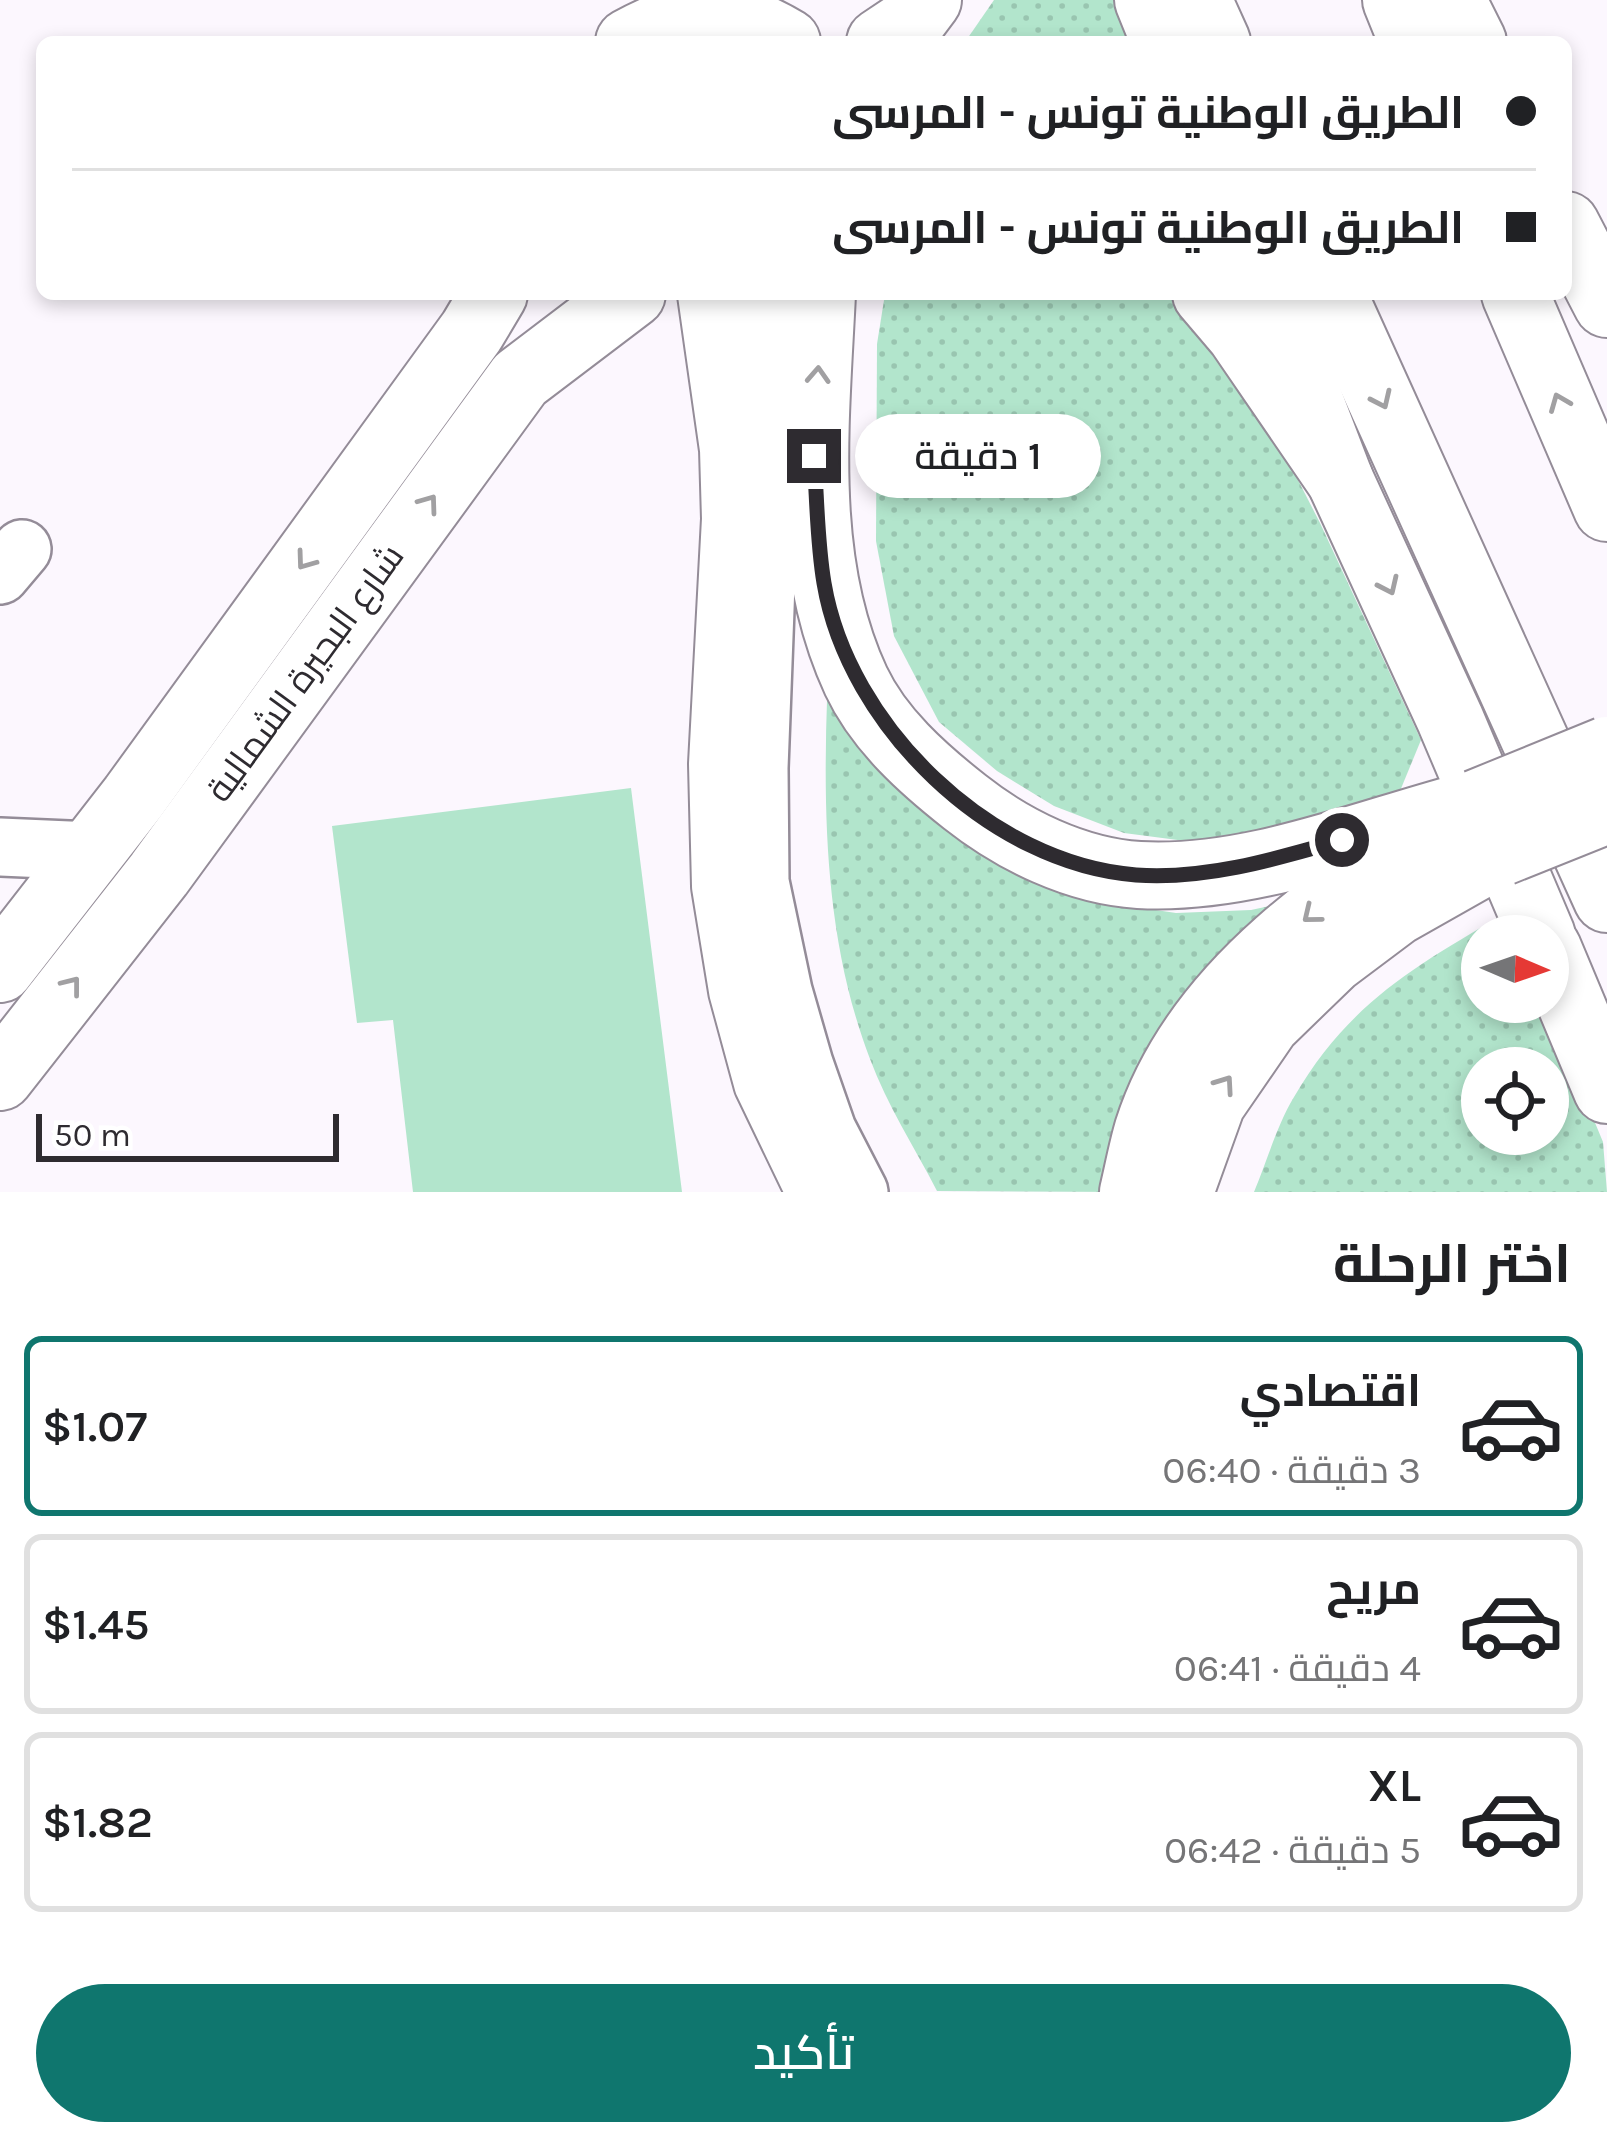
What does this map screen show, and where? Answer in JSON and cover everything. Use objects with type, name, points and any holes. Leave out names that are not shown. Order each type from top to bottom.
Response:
[{"type":"main road","points":[[609,36],[619,0]]},
{"type":"main road","points":[[889,36],[913,20],[928,0]]},
{"type":"main road","points":[[1148,0],[1163,36]]},
{"type":"main road","points":[[1198,0],[1214,36]]},
{"type":"main road","points":[[1396,0],[1411,36]]},
{"type":"main road","points":[[1452,0],[1470,36]]},
{"type":"main road","points":[[640,36],[666,22],[710,15],[760,21]]},
{"type":"main road","points":[[1572,237],[1607,304]]},
{"type":"main road","name":"شارع البحيرة الشمالية","points":[[0,969],[92,851],[444,370],[490,300]]},
{"type":"main road","name":"شارع البحيرة الشمالية","points":[[0,1077],[159,874],[520,379],[624,300]]},
{"type":"main road","points":[[712,300],[733,449],[735,519],[722,764],[725,886],[742,990],[767,1082],[820,1192]]},
{"type":"main road","points":[[822,300],[814,456],[824,586],[856,682],[903,749],[994,825],[1085,865],[1135,875],[1182,874],[1252,865],[1477,803],[1607,750]]},
{"type":"main road","points":[[1211,300],[1240,334],[1340,480]]},
{"type":"main road","points":[[1271,300],[1340,480],[1534,915]]},
{"type":"main road","points":[[1336,300],[1607,899]]},
{"type":"main road","points":[[1518,300],[1607,508]]},
{"type":"main road","points":[[1133,1192],[1149,1126],[1186,1050],[1239,982],[1352,881],[1477,803]]},
{"type":"main road","points":[[1180,1192],[1212,1103],[1268,1024],[1332,960],[1396,912],[1502,851],[1607,810]]},
{"type":"main road","points":[[1569,999],[1607,1090]]},
{"type":"street","points":[[763,300],[769,504],[759,768],[760,882],[804,1064],[827,1130],[859,1192]]},
{"type":"street","points":[[0,848],[92,851]]},
{"type":"green space","points":[[994,0],[1158,0],[1173,36],[969,36]]},
{"type":"green space","points":[[884,300],[1206,300],[1320,523],[1421,740],[1400,791],[1302,827],[1193,842],[1124,833],[1054,806],[997,771],[939,722],[894,636],[876,541],[877,344]]},
{"type":"green space","points":[[830,631],[985,856],[1030,880],[1102,902],[1176,913],[1251,910],[1322,895],[1129,1192],[937,1191],[902,1126],[877,1076],[853,1007],[833,902],[826,793]]},
{"type":"green space","points":[[631,788],[682,1192],[413,1192],[393,1020],[357,1023],[332,826]]},
{"type":"green space","points":[[1461,940],[1461,1023],[1554,1023],[1564,1047],[1461,1047],[1461,1155],[1569,1155],[1569,1060],[1603,1142],[1607,1192],[1254,1192],[1277,1131],[1315,1064],[1361,1012],[1413,970]]},
{"type":"route","points":[[814,456],[824,586],[856,682],[903,749],[994,825],[1085,865],[1135,875],[1252,865],[1342,840]]}]
